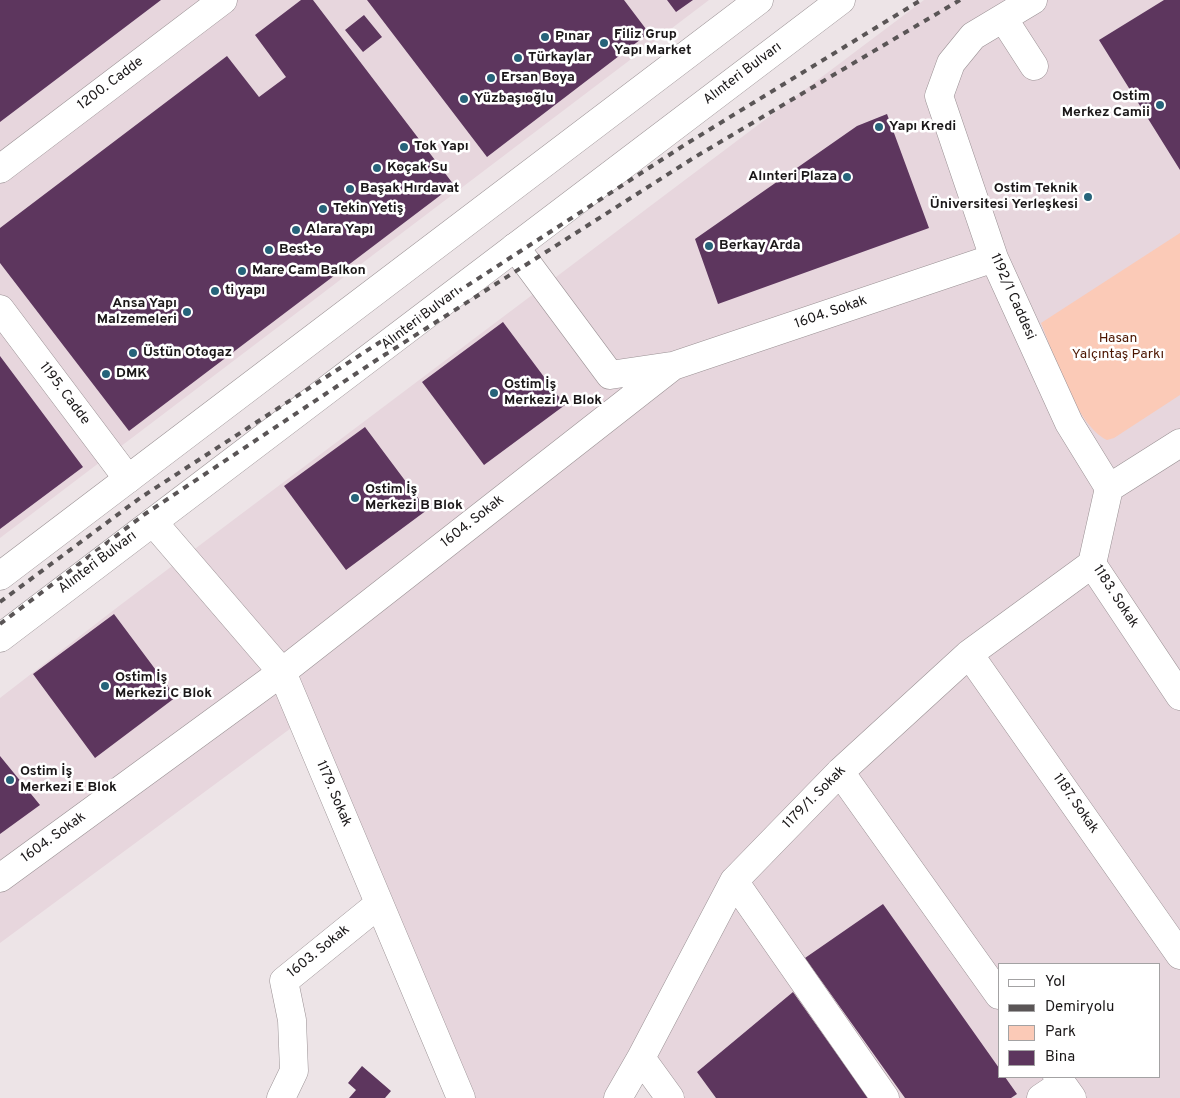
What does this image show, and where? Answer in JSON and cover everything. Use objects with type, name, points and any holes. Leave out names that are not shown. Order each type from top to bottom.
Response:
[{"type":"street","name":"1200. Cadde","points":[[0,169],[223,0]]},
{"type":"street","points":[[0,576],[759,0]]},
{"type":"street","name":"Alınteri Bulvarı","points":[[0,638],[841,0]]},
{"type":"street","points":[[1033,0],[1003,18],[1034,66]]},
{"type":"street","name":"1192/1 Caddesi","points":[[1003,18],[973,36],[956,56],[951,63],[939,96],[994,258],[1069,423],[1109,488]]},
{"type":"street","points":[[515,247],[610,375],[673,366]]},
{"type":"street","name":"1604. Sokak","points":[[0,878],[282,672],[673,366],[994,258]]},
{"type":"street","name":"1195. Cadde","points":[[0,309],[128,479]]},
{"type":"street","points":[[1109,488],[1180,443]]},
{"type":"street","name":"1183. Sokak","points":[[1109,488],[1092,564],[1180,696]]},
{"type":"street","name":"1179. Sokak","points":[[153,522],[282,672],[461,1098]]},
{"type":"street","name":"1179/1. Sokak","points":[[618,1098],[641,1058],[734,880],[840,772],[970,654],[1092,564]]},
{"type":"street","name":"1187. Sokak","points":[[970,654],[1180,955]]},
{"type":"street","points":[[840,772],[998,994]]},
{"type":"street","points":[[734,880],[885,1098]]},
{"type":"street","name":"1603. Sokak","points":[[281,1098],[294,1071],[292,1020],[284,981],[379,904]]},
{"type":"street","points":[[641,1058],[670,1098]]},
{"type":"shaded area","points":[[0,0],[709,0],[0,538]]},
{"type":"shaded area","points":[[924,0],[1180,0],[1180,1098],[670,1098],[641,1058],[618,1098],[461,1098],[302,720],[0,943],[0,698],[119,606]]},
{"type":"green space","name":"Hasan Yalçıntaş Parkı","points":[[1180,233],[1180,395],[1114,438],[1107,440],[1085,420],[1076,405],[1059,370],[1041,323]]},
{"type":"building","points":[[0,0],[161,0],[0,122]]},
{"type":"building","points":[[301,0],[313,0],[454,185],[129,431],[0,263],[0,228],[227,56],[259,97],[286,77],[255,35]]},
{"type":"building","points":[[367,0],[624,0],[649,33],[487,157]]},
{"type":"building","points":[[667,0],[693,0],[676,12]]},
{"type":"building","name":"Ostim Merkez Camii","points":[[1164,0],[1180,0],[1180,170],[1099,40]]},
{"type":"building","points":[[364,15],[382,37],[363,52],[345,30]]},
{"type":"building","name":"Alınteri Plaza","points":[[887,114],[929,228],[718,304],[695,239],[857,126]]},
{"type":"building","name":"Ostim İş Merkezi A Blok","points":[[503,322],[565,405],[484,465],[422,382]]},
{"type":"building","points":[[0,356],[83,467],[0,529]]},
{"type":"building","name":"Ostim İş Merkezi B Blok","points":[[365,427],[427,510],[346,570],[284,486]]},
{"type":"building","name":"Ostim İş Merkezi C Blok","points":[[114,614],[176,697],[95,758],[33,674]]},
{"type":"building","name":"Ostim İş Merkezi E Blok","points":[[0,756],[40,805],[0,834]]},
{"type":"building","points":[[883,904],[998,1067],[998,1078],[1006,1078],[1017,1094],[1011,1098],[905,1098],[805,958]]},
{"type":"building","points":[[793,992],[868,1098],[716,1098],[697,1072]]},
{"type":"building","points":[[362,1066],[391,1091],[385,1098],[349,1098],[356,1090],[348,1083]]},
{"type":"railway","points":[[0,602],[140,498],[686,144],[921,0]]},
{"type":"railway","points":[[0,624],[145,514],[375,361],[695,157],[960,0]]},
{"type":"place","name":"Pınar","points":[[545,37]]},
{"type":"place","name":"Filiz Grup Yapı Market","points":[[604,43]]},
{"type":"place","name":"Türkaylar","points":[[518,58]]},
{"type":"place","name":"Ersan Boya","points":[[491,78]]},
{"type":"place","name":"Yüzbaşıoğlu","points":[[464,99]]},
{"type":"place","name":"Ostim Merkez Camii","points":[[1160,105]]},
{"type":"place","name":"Yapı Kredi","points":[[879,127]]},
{"type":"place","name":"Tok Yapı","points":[[404,147]]},
{"type":"place","name":"Koçak Su","points":[[377,168]]},
{"type":"place","name":"Alınteri Plaza","points":[[847,177]]},
{"type":"place","name":"Başak Hırdavat","points":[[350,189]]},
{"type":"place","name":"Ostim Teknik Üniversitesi Yerleşkesi","points":[[1088,197]]},
{"type":"place","name":"Tekin Yetiş","points":[[323,209]]},
{"type":"place","name":"Alara Yapı","points":[[296,230]]},
{"type":"place","name":"Berkay Arda","points":[[709,246]]},
{"type":"place","name":"Best-e","points":[[269,250]]},
{"type":"place","name":"Mare Cam Balkon","points":[[242,271]]},
{"type":"place","name":"ti yapı","points":[[215,291]]},
{"type":"place","name":"Ansa Yapı Malzemeleri","points":[[187,312]]},
{"type":"place","name":"Üstün Otogaz","points":[[133,353]]},
{"type":"place","name":"DMK","points":[[106,374]]},
{"type":"place","name":"Ostim İş Merkezi A Blok","points":[[494,393]]},
{"type":"place","name":"Ostim İş Merkezi B Blok","points":[[355,498]]},
{"type":"place","name":"Ostim İş Merkezi C Blok","points":[[105,686]]},
{"type":"place","name":"Ostim İş Merkezi E Blok","points":[[10,780]]}]
